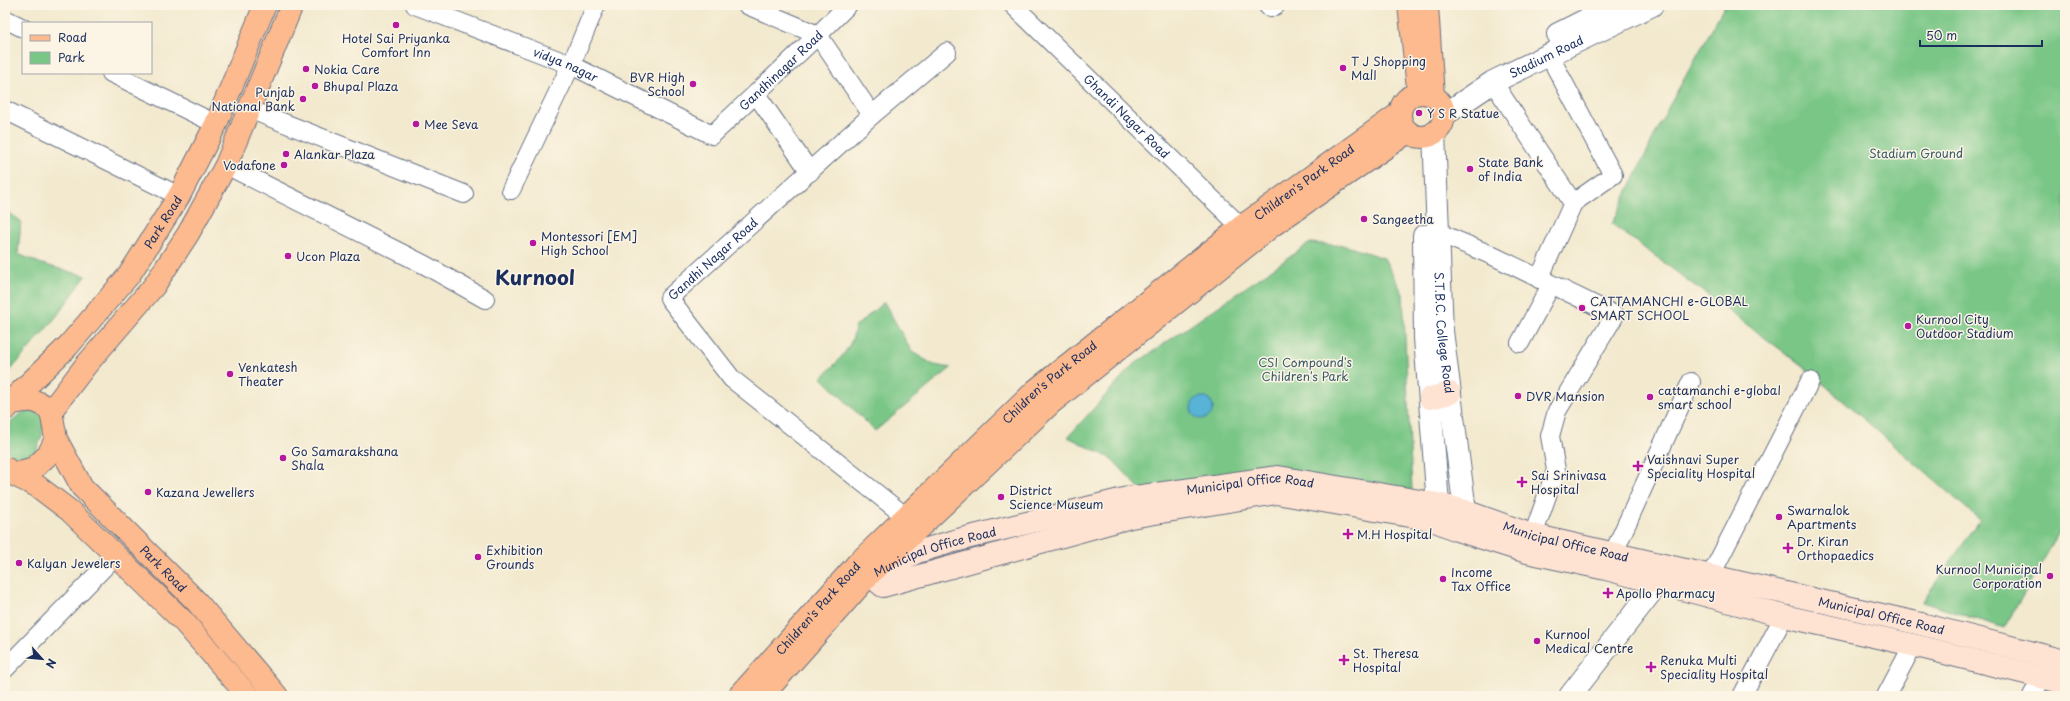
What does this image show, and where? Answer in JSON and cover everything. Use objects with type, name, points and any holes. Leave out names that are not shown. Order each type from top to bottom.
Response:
[{"type":"main road","name":"Park Road","points":[[7,408],[68,346],[129,275],[179,196],[216,124],[265,5]]},
{"type":"main road","points":[[7,408],[26,400],[39,401],[51,411],[86,365],[154,286],[188,234],[226,165],[292,5]]},
{"type":"main road","name":"S.T.B.C. College Road","points":[[1409,5],[1425,115]]},
{"type":"main road","name":"S.T.B.C. College Road","points":[[1425,115],[1427,5]]},
{"type":"main road","name":"Children's Park Road","points":[[762,696],[904,516],[1036,390],[1241,227],[1425,115]]},
{"type":"main road","name":"Children's Park Road","points":[[739,696],[863,569],[1050,404],[1273,225],[1425,115]]},
{"type":"main road","name":"Park Road","points":[[51,411],[56,439],[82,487],[198,602],[277,696]]},
{"type":"main road","points":[[9,470],[34,468],[48,455],[56,439]]},
{"type":"main road","name":"Park Road","points":[[9,470],[38,486],[70,511],[184,622],[248,696]]},
{"type":"main road","name":"Municipal Office Road","points":[[863,569],[954,541],[1128,498],[1278,477],[1435,512],[1530,544],[1610,560],[1711,575],[1921,624],[2065,661]]},
{"type":"main road","name":"Municipal Office Road","points":[[1610,560],[1658,583],[1784,616],[1913,645],[2037,687],[2065,683]]},
{"type":"street","name":"vidya nagar","points":[[416,5],[571,65],[712,135]]},
{"type":"street","points":[[511,190],[571,65],[596,5]]},
{"type":"street","points":[[747,5],[818,35],[872,116]]},
{"type":"street","name":"Gandhinagar Road","points":[[712,135],[848,5]]},
{"type":"street","name":"Ghandi Nagar Road","points":[[1013,5],[1241,227]]},
{"type":"street","points":[[1267,5],[1270,8],[1276,5]]},
{"type":"street","name":"Stadium Road","points":[[1425,115],[1494,67],[1616,5]]},
{"type":"street","name":"Stadium Road","points":[[1425,115],[1652,5]]},
{"type":"street","points":[[5,19],[22,28]]},
{"type":"street","name":"Gandhi Nagar Road","points":[[904,516],[732,379],[669,298],[872,116],[947,52]]},
{"type":"street","points":[[1520,343],[1545,282],[1573,203],[1613,175],[1549,55]]},
{"type":"street","points":[[113,74],[216,124]]},
{"type":"street","points":[[1493,82],[1573,203]]},
{"type":"street","points":[[756,94],[810,172]]},
{"type":"street","points":[[249,109],[464,194]]},
{"type":"street","points":[[5,110],[88,153],[179,196]]},
{"type":"street","points":[[1425,115],[1425,338],[1440,396],[1435,512]]},
{"type":"street","name":"S.T.B.C. College Road","points":[[1425,115],[1439,233],[1442,331],[1440,396],[1461,520]]},
{"type":"street","points":[[226,165],[425,265],[485,299]]},
{"type":"street","points":[[1439,233],[1491,255],[1615,315],[1557,411],[1550,436],[1556,470],[1530,544]]},
{"type":"street","points":[[1711,575],[1810,381]]},
{"type":"street","points":[[1610,560],[1691,382]]},
{"type":"street","points":[[5,669],[115,556]]},
{"type":"street","points":[[1570,696],[1658,583]]},
{"type":"street","points":[[1742,696],[1784,616]]},
{"type":"street","points":[[1886,696],[1913,645]]},
{"type":"green space","name":"Kurnool City Outdoor Stadium","points":[[1725,5],[2065,5],[2065,523],[2004,628],[1922,602],[1980,520],[1804,367],[1612,224],[1668,108]]},
{"type":"green space","points":[[5,210],[21,221],[18,254],[42,264],[86,276],[56,317],[5,377]]},
{"type":"green space","name":"CSI Compound's Children's Park","points":[[1310,243],[1346,246],[1384,258],[1403,294],[1412,490],[1141,490],[1112,459],[1068,437],[1132,366]]},
{"type":"green space","points":[[884,302],[912,352],[934,365],[951,368],[875,431],[822,378],[847,349],[854,335],[855,327]]},
{"type":"green space","points":[[25,411],[38,411],[44,418],[42,436],[33,459],[15,463],[9,454],[7,437],[12,421]]},
{"type":"water","points":[[1202,397],[1210,400],[1213,408],[1210,416],[1202,419],[1194,416],[1191,408],[1194,400]]},
{"type":"place","name":"Hotel Sai Priyanka Comfort Inn","points":[[396,25]]},
{"type":"place","name":"T J Shopping Mall","points":[[1343,68]]},
{"type":"place","name":"Nokia Care","points":[[306,69]]},
{"type":"place","name":"BVR High School","points":[[693,84]]},
{"type":"place","name":"Bhupal Plaza","points":[[315,86]]},
{"type":"place","name":"Punjab National Bank","points":[[303,99]]},
{"type":"place","name":"Y S R Statue","points":[[1419,113]]},
{"type":"place","name":"Mee Seva","points":[[416,124]]},
{"type":"place","name":"Alankar Plaza","points":[[286,154]]},
{"type":"place","name":"Vodafone","points":[[284,165]]},
{"type":"place","name":"State Bank of India","points":[[1470,169]]},
{"type":"place","name":"Sangeetha","points":[[1364,219]]},
{"type":"place","name":"Montessori [EM] High School","points":[[533,243]]},
{"type":"place","name":"Ucon Plaza","points":[[288,256]]},
{"type":"place","name":"CATTAMANCHI e-GLOBAL SMART SCHOOL","points":[[1582,308]]},
{"type":"place","name":"Kurnool City Outdoor Stadium","points":[[1908,326]]},
{"type":"place","name":"Venkatesh Theater","points":[[230,374]]},
{"type":"place","name":"DVR Mansion","points":[[1518,396]]},
{"type":"place","name":"cattamanchi e-global smart school","points":[[1650,397]]},
{"type":"place","name":"Go Samarakshana Shala","points":[[283,458]]},
{"type":"place","name":"Vaishnavi Super Speciality Hospital","points":[[1638,466]]},
{"type":"place","name":"Sai Srinivasa Hospital","points":[[1522,482]]},
{"type":"place","name":"Kazana Jewellers","points":[[148,492]]},
{"type":"place","name":"District Science Museum","points":[[1001,497]]},
{"type":"place","name":"Swarnalok Apartments","points":[[1779,517]]},
{"type":"place","name":"M.H Hospital","points":[[1348,534]]},
{"type":"place","name":"Dr. Kiran Orthopaedics","points":[[1788,548]]},
{"type":"place","name":"Exhibition Grounds","points":[[478,557]]},
{"type":"place","name":"Kalyan Jewelers","points":[[19,563]]},
{"type":"place","name":"Kurnool Municipal Corporation","points":[[2050,576]]},
{"type":"place","name":"Income Tax Office","points":[[1443,579]]},
{"type":"place","name":"Apollo Pharmacy","points":[[1608,593]]},
{"type":"place","name":"Kurnool Medical Centre","points":[[1537,641]]},
{"type":"place","name":"St. Theresa Hospital","points":[[1344,660]]},
{"type":"place","name":"Renuka Multi Speciality Hospital","points":[[1651,667]]},
{"type":"district","name":"Kurnool","points":[[535,277]]},
{"type":"park label","name":"Stadium Ground","points":[[1916,153]]}]
